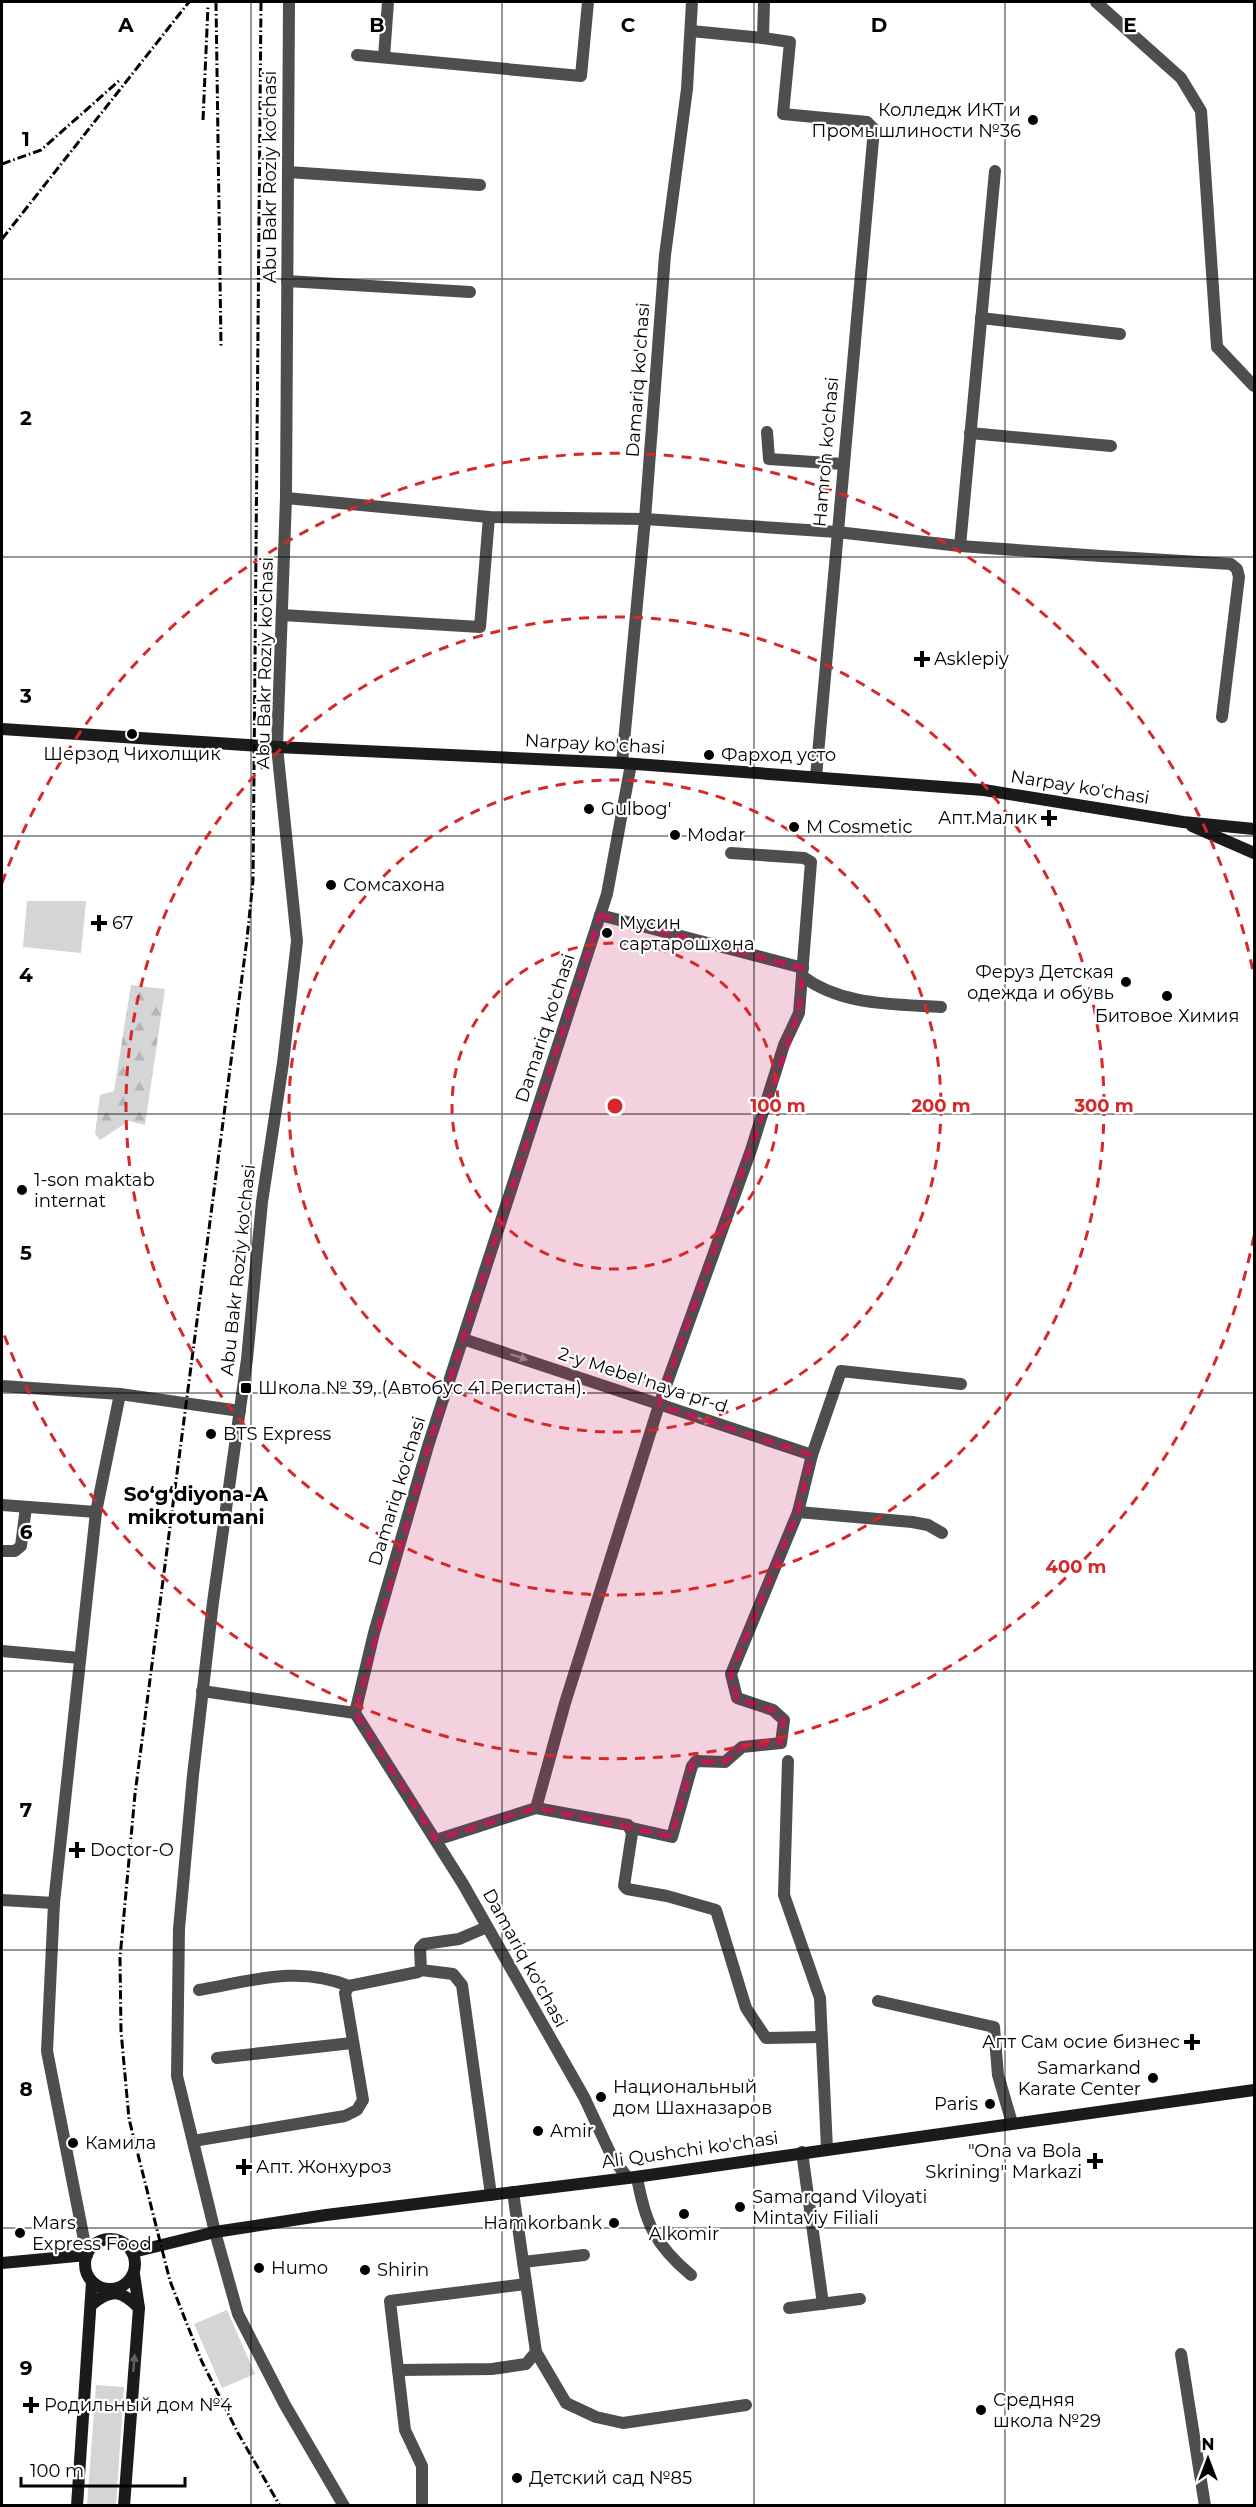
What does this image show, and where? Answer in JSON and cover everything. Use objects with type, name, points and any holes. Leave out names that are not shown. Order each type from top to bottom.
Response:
[{"type":"main road","name":"Narpay ko'chasi","points":[[2,729],[278,747],[626,763],[984,790],[1183,822],[1254,827]]},
{"type":"main road","name":"Narpay ko'chasi","points":[[1183,822],[1253,853]]},
{"type":"main road","name":"Ali Qushchi ko'chasi","points":[[133,2252],[215,2232],[326,2215],[632,2178],[802,2152],[1254,2090]]},
{"type":"main road","points":[[77,2505],[92,2282],[86,2270],[87,2255],[91,2248],[106,2239],[122,2242],[133,2252],[136,2259],[134,2274],[139,2308],[124,2505]]},
{"type":"main road","points":[[2,2263],[87,2255]]},
{"type":"main road","points":[[92,2282],[107,2289],[115,2289],[130,2281],[134,2274]]},
{"type":"main road","points":[[91,2305],[108,2294],[116,2294],[126,2295],[139,2308]]},
{"type":"street","name":"Abu Bakr Roziy ko'chasi","points":[[289,2],[286,498],[278,747],[297,941],[283,1063],[262,1202],[240,1411],[202,1691],[179,1929],[177,2076],[215,2232],[238,2314],[285,2405],[344,2505]]},
{"type":"street","points":[[384,57],[388,2]]},
{"type":"street","points":[[357,55],[581,76],[588,2]]},
{"type":"street","name":"Damariq ko'chasi","points":[[632,2178],[614,2159],[584,2097],[487,1927],[436,1840],[384,1762],[355,1713],[374,1634],[421,1468],[607,894],[626,763],[665,255],[687,89],[692,2]]},
{"type":"street","points":[[691,32],[763,38],[764,2]]},
{"type":"street","points":[[1096,2],[1182,78],[1201,111],[1217,347],[1254,386]]},
{"type":"street","name":"Hamroh ko'chasi","points":[[763,38],[790,42],[783,114],[867,122],[874,129],[816,777]]},
{"type":"street","points":[[960,546],[995,171]]},
{"type":"street","points":[[288,172],[480,185]]},
{"type":"street","points":[[287,281],[470,292]]},
{"type":"street","points":[[981,318],[1120,334]]},
{"type":"street","points":[[767,432],[769,459],[843,464]]},
{"type":"street","points":[[970,433],[1111,446]]},
{"type":"street","points":[[286,498],[489,517],[645,519],[837,532],[960,546],[1231,564],[1237,569],[1239,577],[1222,717]]},
{"type":"street","points":[[282,615],[480,627],[489,517]]},
{"type":"street","points":[[536,1808],[566,1703],[659,1405],[751,1150],[784,1045],[800,1013],[811,862],[804,858],[731,853]]},
{"type":"street","points":[[600,915],[802,972],[818,987],[837,995],[879,1003],[942,1007]]},
{"type":"street","name":"2-y Mebel'naya pr-d","points":[[463,1339],[812,1455]]},
{"type":"street","points":[[436,1840],[536,1808],[621,1823],[632,1828],[672,1837],[692,1766],[696,1761],[725,1762],[742,1747],[781,1743],[784,1720],[773,1710],[737,1698],[731,1674],[798,1512],[812,1455],[841,1371],[961,1384]]},
{"type":"street","points":[[2,1386],[120,1394],[240,1411]]},
{"type":"street","points":[[87,2255],[46,2051],[54,1903],[96,1512],[120,1394]]},
{"type":"street","points":[[2,1505],[96,1512]]},
{"type":"street","points":[[2,1551],[15,1551],[21,1546],[26,1507]]},
{"type":"street","points":[[798,1512],[912,1522],[928,1525],[942,1533]]},
{"type":"street","points":[[2,1651],[80,1658]]},
{"type":"street","points":[[202,1691],[355,1713]]},
{"type":"street","points":[[788,1761],[784,1895],[820,1998],[827,2149]]},
{"type":"street","points":[[632,1828],[624,1886],[627,1889],[667,1896],[716,1910],[746,2008],[766,2038],[821,2037]]},
{"type":"street","points":[[2,1900],[54,1903]]},
{"type":"street","points":[[421,1970],[420,1948],[424,1944],[459,1939],[487,1927]]},
{"type":"street","points":[[199,1990],[288,1974],[326,1977],[349,1986],[421,1970],[453,1974],[462,1985],[491,2195]]},
{"type":"street","points":[[192,2141],[345,2116],[357,2110],[363,2100],[345,1993],[349,1986]]},
{"type":"street","points":[[878,2001],[994,2027],[998,2075],[1012,2123]]},
{"type":"street","points":[[217,2058],[352,2043]]},
{"type":"street","points":[[802,2152],[823,2304]]},
{"type":"street","points":[[632,2178],[645,2219],[662,2248],[691,2275]]},
{"type":"street","points":[[513,2192],[536,2352],[566,2403],[596,2417],[622,2423],[746,2405]]},
{"type":"street","points":[[523,2262],[584,2255]]},
{"type":"street","points":[[422,2505],[422,2466],[405,2430],[390,2301],[526,2284]]},
{"type":"street","points":[[789,2308],[860,2299]]},
{"type":"street","points":[[398,2370],[492,2369],[526,2364],[536,2352]]},
{"type":"street","points":[[1182,2354],[1205,2505]]},
{"type":"highlighted area","points":[[600,915],[803,968],[799,1013],[659,1405],[812,1455],[798,1512],[731,1674],[737,1698],[773,1710],[784,1720],[781,1743],[742,1747],[725,1762],[693,1762],[672,1837],[536,1808],[436,1840],[355,1713],[428,1446]]},
{"type":"green space","points":[[27,901],[86,901],[81,953],[23,947]]},
{"type":"green space","points":[[131,985],[165,989],[145,1125],[129,1121],[100,1140],[95,1134],[100,1095],[114,1091]]},
{"type":"green space","points":[[227,2310],[255,2374],[222,2388],[194,2324]]},
{"type":"green space","points":[[96,2385],[124,2387],[116,2505],[87,2505]]},
{"type":"railway","points":[[2,239],[189,2]]},
{"type":"railway","points":[[216,2],[221,346]]},
{"type":"railway","points":[[261,2],[253,881],[135,1794],[120,1958],[121,2031],[129,2119],[170,2281],[202,2362],[238,2433],[280,2506]]},
{"type":"railway","points":[[203,120],[208,6]]},
{"type":"railway","points":[[2,164],[41,150],[121,79]]},
{"type":"place","name":"Колледж ИКТ и Промышлиности №36","points":[[1033,120]]},
{"type":"place","name":"Asklepiy","points":[[922,659]]},
{"type":"place","name":"Шерзод Чихолщик","points":[[132,734]]},
{"type":"place","name":"Фарход усто","points":[[709,755]]},
{"type":"place","name":"Gulbog'","points":[[589,809]]},
{"type":"place","name":"Апт.Малик","points":[[1049,818]]},
{"type":"place","name":"M Cosmetic","points":[[794,827]]},
{"type":"place","name":"Modar","points":[[675,835]]},
{"type":"place","name":"Сомсахона","points":[[331,885]]},
{"type":"place","name":"67","points":[[99,923]]},
{"type":"place","name":"Мусин сартарошхона","points":[[607,933]]},
{"type":"place","name":"Феруз Детская одежда и обувь","points":[[1126,982]]},
{"type":"place","name":"Битовое Химия","points":[[1167,996]]},
{"type":"place","name":"1-son maktab internat","points":[[22,1190]]},
{"type":"place","name":"Школа № 39, (Автобус 41 Регистан).","points":[[246,1388]]},
{"type":"place","name":"BTS Express","points":[[211,1434]]},
{"type":"place","name":"Doctor-O","points":[[77,1850]]},
{"type":"place","name":"Апт Сам осие бизнес","points":[[1192,2042]]},
{"type":"place","name":"Samarkand Karate Center","points":[[1153,2078]]},
{"type":"place","name":"Национальный дом Шахназаров","points":[[601,2097]]},
{"type":"place","name":"Paris","points":[[990,2104]]},
{"type":"place","name":"Amir","points":[[538,2131]]},
{"type":"place","name":"Камила","points":[[73,2143]]},
{"type":"place","name":"\"Ona va Bola Skrining\" Markazi","points":[[1095,2161]]},
{"type":"place","name":"Апт. Жонхуроз","points":[[244,2167]]},
{"type":"place","name":"Samarqand Viloyati Mintaviy Filiali","points":[[740,2207]]},
{"type":"place","name":"Alkomir","points":[[684,2214]]},
{"type":"place","name":"Hamkorbank","points":[[614,2223]]},
{"type":"place","name":"Mars Express Food","points":[[20,2233]]},
{"type":"place","name":"Humo","points":[[259,2268]]},
{"type":"place","name":"Shirin","points":[[365,2270]]},
{"type":"place","name":"Родильный дом №4","points":[[31,2405]]},
{"type":"place","name":"Средняя школа №29","points":[[981,2410]]},
{"type":"place","name":"Детский сад №85","points":[[517,2478]]},
{"type":"district","name":"So‘g‘diyona-А mikrotumani","points":[[196,1506]]}]
